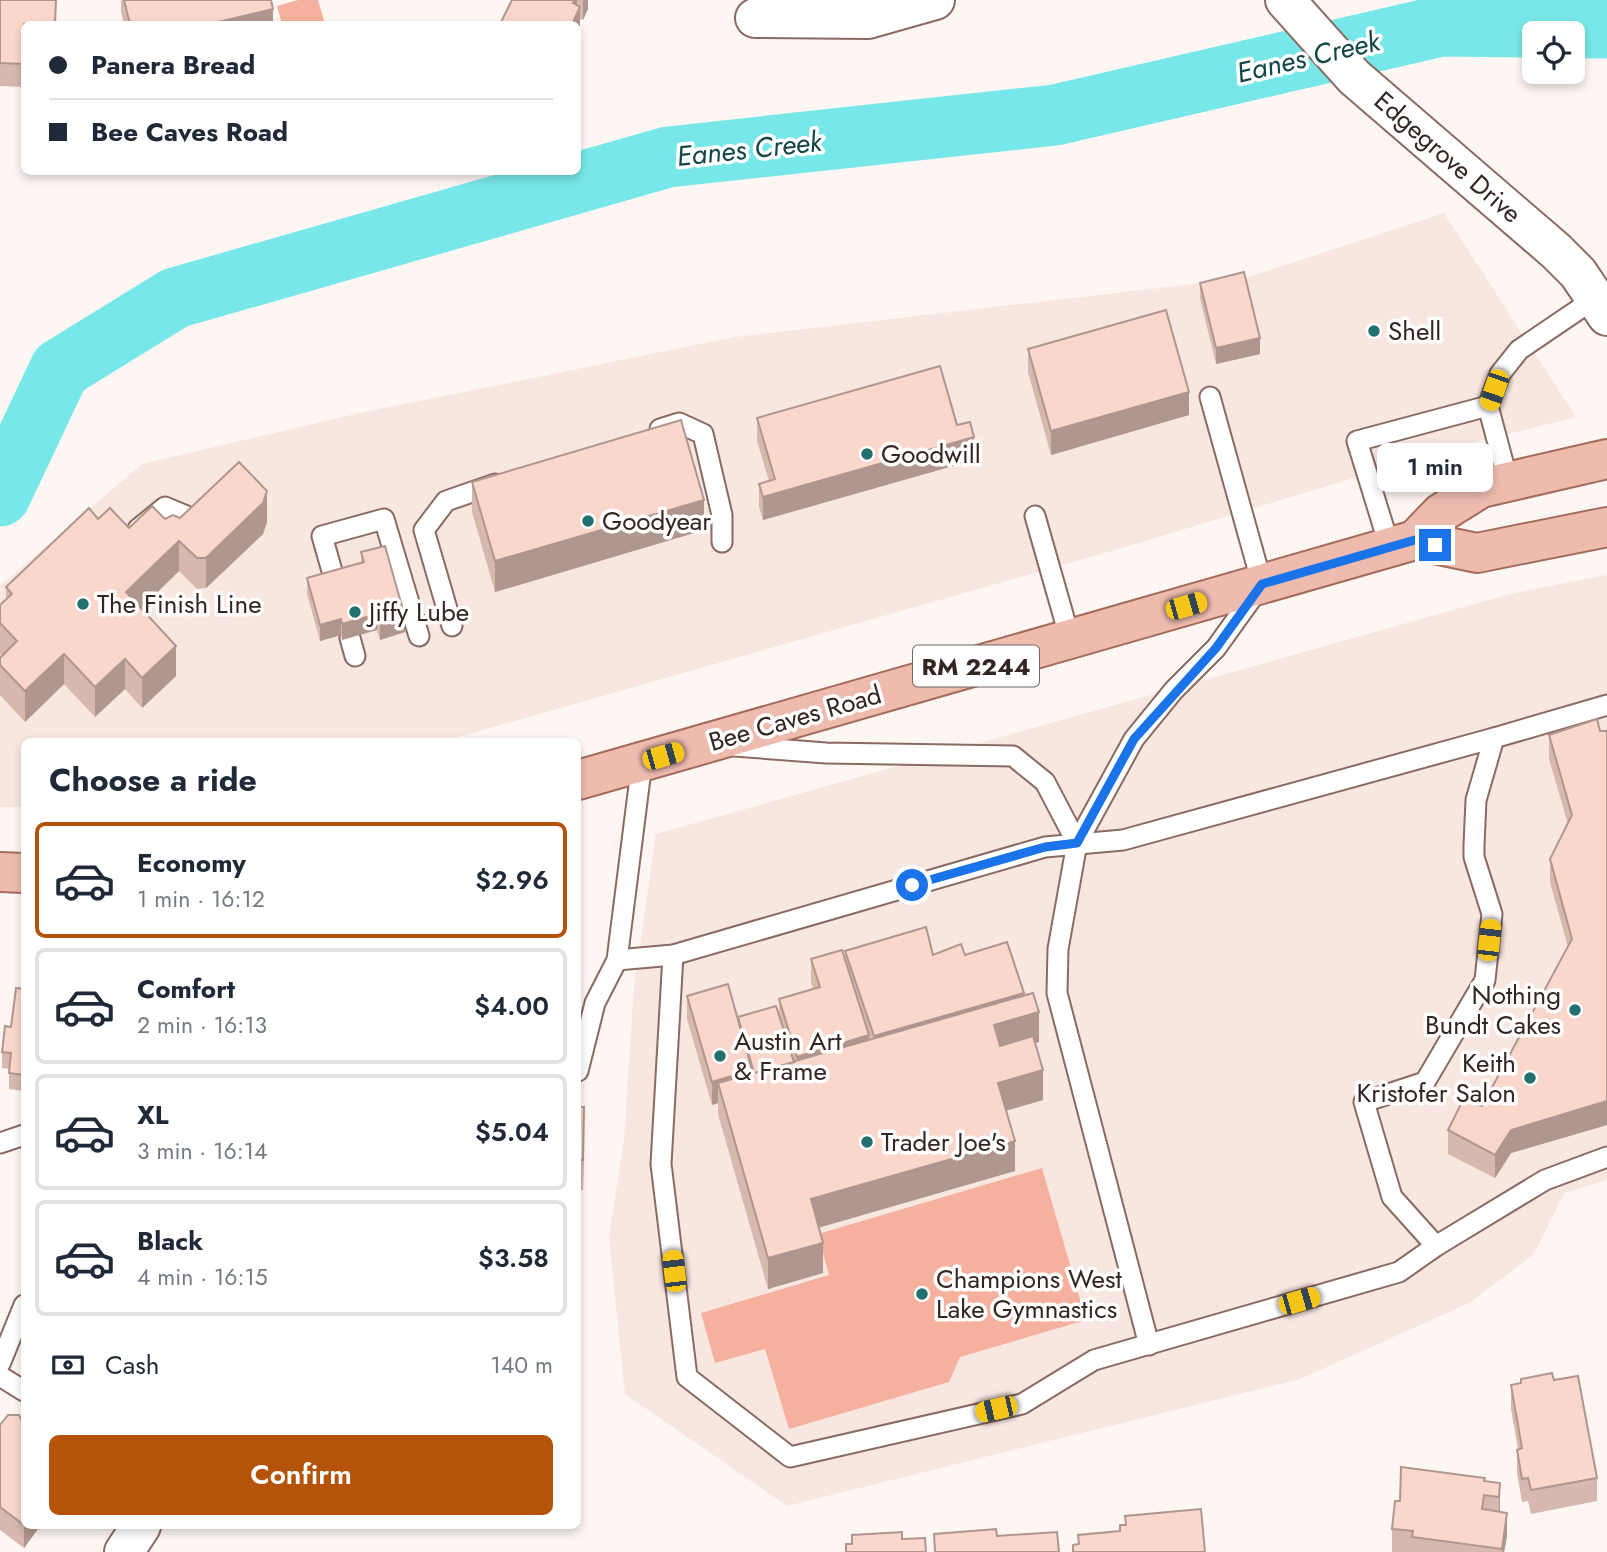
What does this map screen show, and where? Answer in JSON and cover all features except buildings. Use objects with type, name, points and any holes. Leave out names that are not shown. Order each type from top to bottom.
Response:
[{"type":"main road","points":[[1403,544],[1460,498],[1508,481],[1607,459]]},
{"type":"main road","name":"Bee Caves Road","points":[[581,779],[1403,544],[1476,553],[1607,527]]},
{"type":"main road","points":[[0,872],[21,873]]},
{"type":"street","points":[[755,18],[868,19],[935,0]]},
{"type":"street","name":"Edgegrove Drive","points":[[1285,0],[1354,77],[1556,251],[1603,301]]},
{"type":"street","points":[[124,1552],[139,1529]]},
{"type":"lane","points":[[1508,481],[1488,406],[1500,374],[1519,350],[1603,301]]},
{"type":"lane","points":[[1149,1345],[1057,993],[1058,950],[1077,843],[1134,739],[1216,648],[1262,584],[1210,397]]},
{"type":"lane","points":[[1403,544],[1357,441],[1488,406]]},
{"type":"lane","points":[[640,436],[678,423],[703,434],[722,515],[722,542]]},
{"type":"lane","points":[[452,626],[425,530],[446,501],[510,479]]},
{"type":"lane","points":[[127,538],[164,507],[206,524]]},
{"type":"lane","points":[[1035,516],[1070,639]]},
{"type":"lane","points":[[336,585],[322,536],[384,519],[419,636]]},
{"type":"lane","points":[[617,960],[673,955],[1045,847],[1123,840],[1607,705]]},
{"type":"lane","points":[[1436,1246],[1392,1197],[1364,1102],[1425,1082],[1485,980],[1492,914],[1474,858],[1474,845],[1476,800],[1494,738]]},
{"type":"lane","points":[[705,744],[826,753],[1013,756],[1045,782],[1077,843]]},
{"type":"lane","points":[[581,1059],[595,1003],[617,960],[642,762]]},
{"type":"lane","points":[[673,955],[661,1164],[687,1377],[790,1458],[1022,1404],[1094,1360],[1399,1272],[1436,1246],[1545,1180],[1607,1157]]},
{"type":"lane","points":[[0,1143],[21,1136]]},
{"type":"lane","points":[[0,1364],[21,1312]]},
{"type":"lane","points":[[0,1376],[21,1389]]},
{"type":"shaded area","points":[[298,0],[318,0],[324,21],[281,21],[277,6]]},
{"type":"shaded area","points":[[1444,213],[1576,417],[1456,447],[1122,548],[455,738],[21,738],[21,807],[0,807],[0,586],[142,464],[360,413],[735,337],[1246,278]]},
{"type":"shaded area","points":[[1607,575],[1607,1180],[1564,1193],[1534,1254],[1469,1303],[1300,1379],[787,1506],[625,1394],[609,1237],[624,1140],[634,986],[656,834],[1510,594]]},
{"type":"shaded area","name":"Champions West Lake Gymnastics","points":[[1042,1168],[1086,1320],[960,1357],[949,1382],[789,1429],[765,1349],[715,1363],[701,1313],[829,1275],[818,1234]]},
{"type":"waterway","name":"Eanes Creek","points":[[0,496],[60,369],[175,298],[668,157],[1055,115],[1441,26],[1607,28]]},
{"type":"place","name":"Shell","points":[[1374,331]]},
{"type":"place","name":"Goodwill","points":[[867,454]]},
{"type":"place","name":"Goodyear","points":[[588,521]]},
{"type":"place","name":"The Finish Line","points":[[83,604]]},
{"type":"place","name":"Jiffy Lube","points":[[355,612]]},
{"type":"place","name":"Nothing Bundt Cakes","points":[[1575,1010]]},
{"type":"place","name":"Austin Art & Frame","points":[[720,1056]]},
{"type":"place","name":"Keith Kristofer Salon","points":[[1530,1078]]},
{"type":"place","name":"Trader Joe's","points":[[867,1142]]},
{"type":"place","name":"Champions West Lake Gymnastics","points":[[922,1294]]},
{"type":"route","points":[[912,885],[1045,847],[1077,843],[1134,739],[1174,690],[1216,648],[1262,584],[1415,540],[1435,545]]}]
